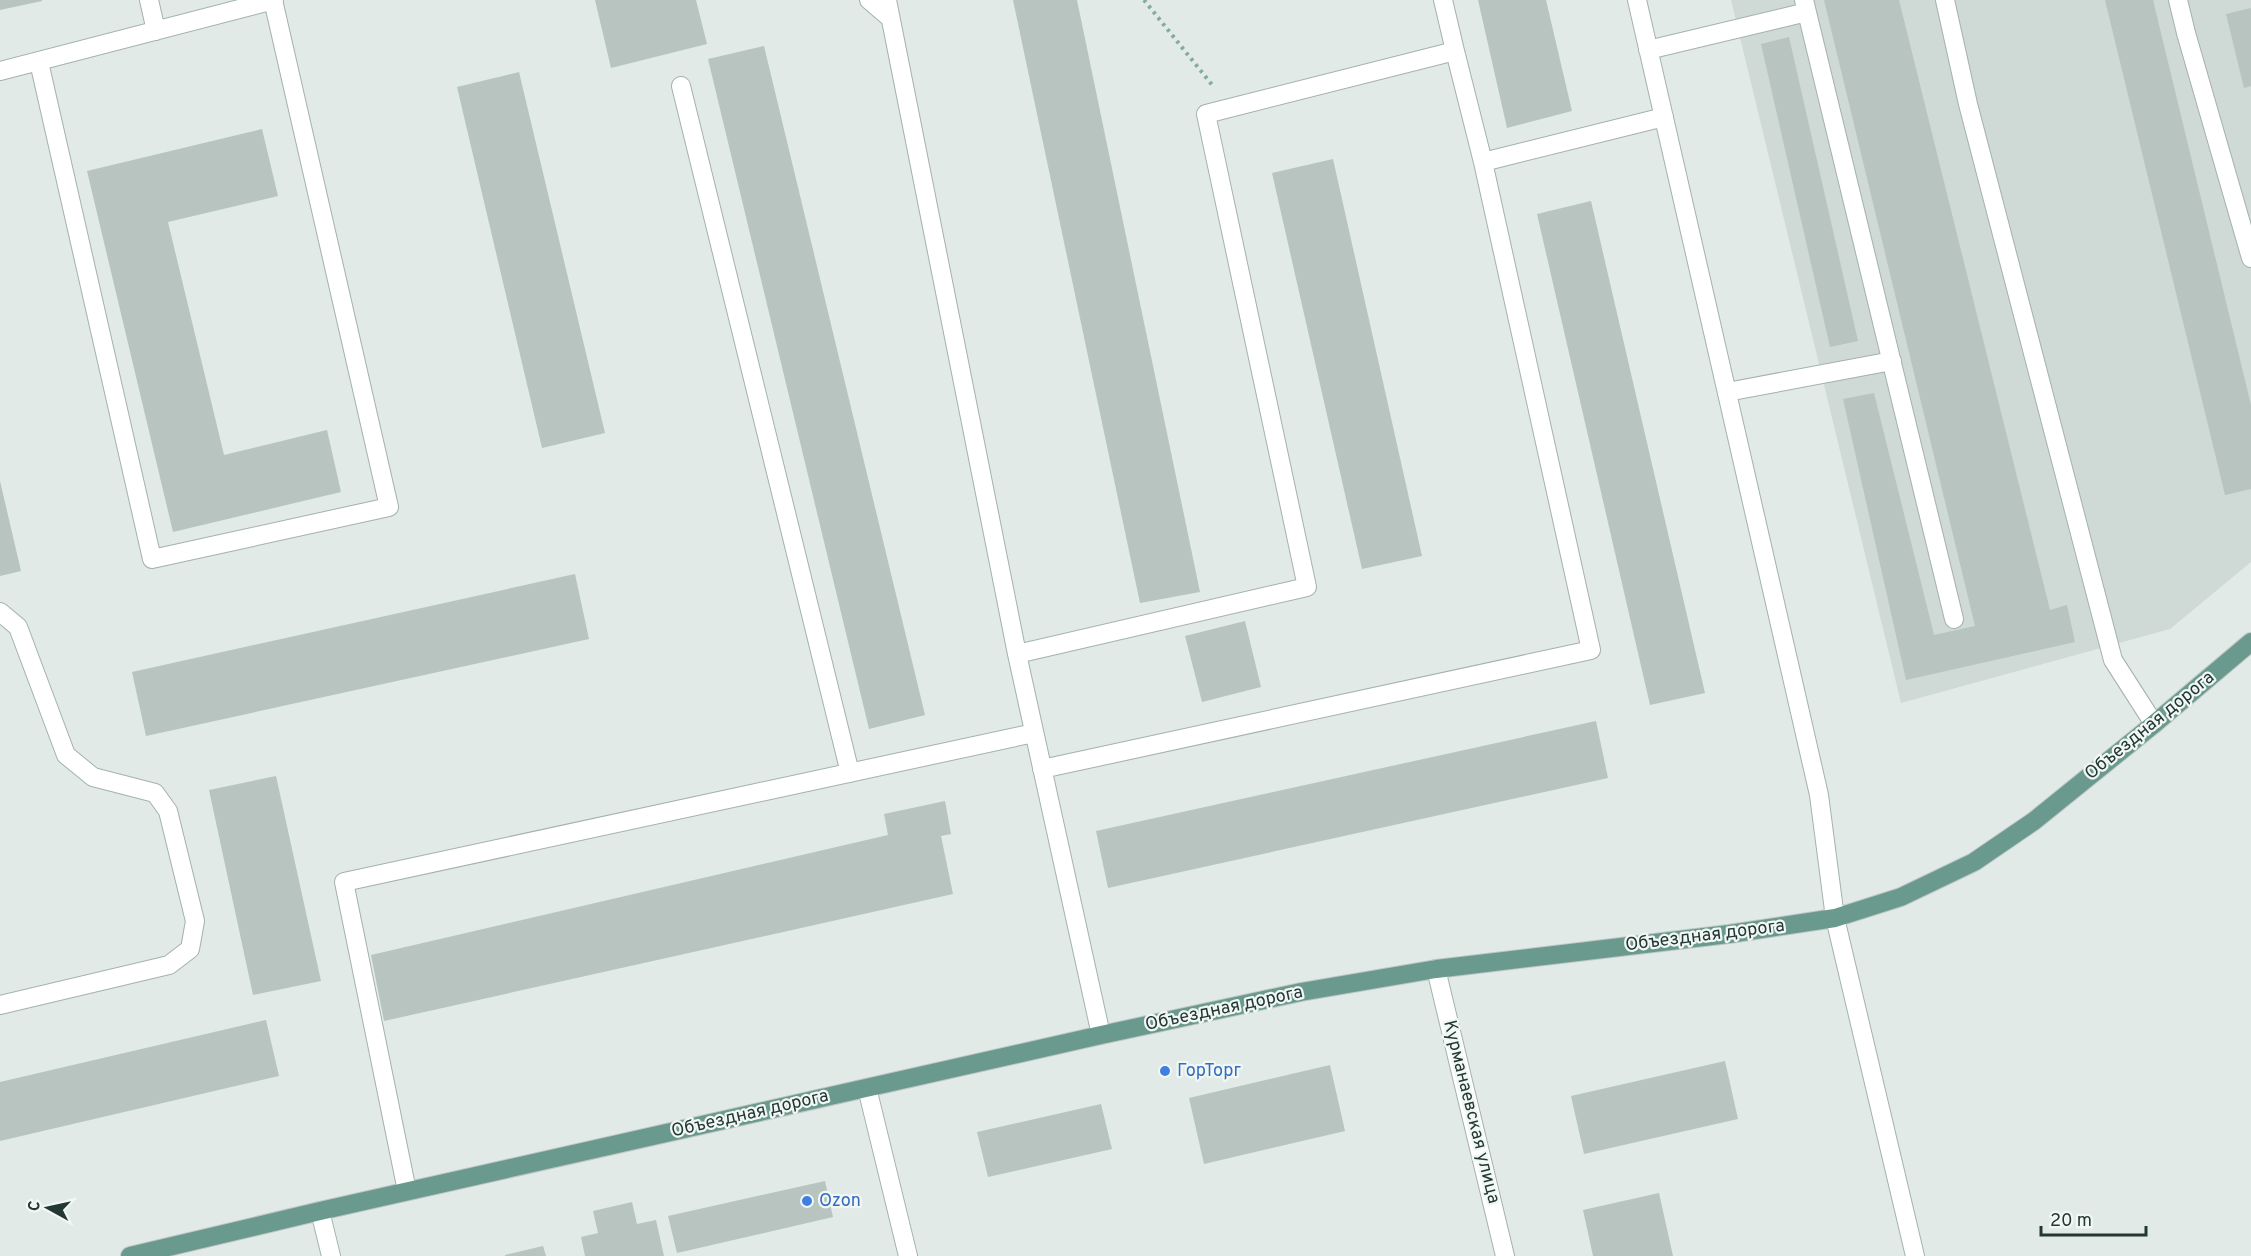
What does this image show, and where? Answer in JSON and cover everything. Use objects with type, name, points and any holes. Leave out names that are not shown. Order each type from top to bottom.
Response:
[{"type":"main road","name":"Объездная дорога","points":[[130,1256],[407,1191],[1301,992],[1436,969],[1729,934],[1835,918],[1901,897],[1974,862],[2034,821],[2251,642]]},
{"type":"street","points":[[149,0],[156,31]]},
{"type":"street","points":[[0,71],[274,0],[389,507],[152,559],[39,62]]},
{"type":"street","points":[[869,0],[889,9],[1017,654],[1101,1035]]},
{"type":"street","points":[[1042,769],[1591,650],[1483,162],[1443,0]]},
{"type":"street","points":[[1637,0],[1819,795],[1835,918],[1915,1256]]},
{"type":"street","points":[[1945,0],[1968,104],[2113,660],[2154,724]]},
{"type":"street","points":[[2178,0],[2251,258]]},
{"type":"street","points":[[1648,50],[1806,6],[1954,619]]},
{"type":"street","points":[[1017,654],[1307,588],[1206,114],[1455,51]]},
{"type":"street","points":[[681,86],[850,773]]},
{"type":"street","points":[[1483,162],[1664,117]]},
{"type":"street","points":[[1727,392],[1892,361]]},
{"type":"street","points":[[0,612],[18,627],[66,755],[93,777],[155,793],[168,812],[195,921],[190,949],[168,965],[0,1005]]},
{"type":"street","points":[[407,1191],[345,882],[1034,733]]},
{"type":"street","name":"Курманаевская улица","points":[[1436,969],[1505,1256]]},
{"type":"street","points":[[867,1088],[908,1256]]},
{"type":"street","points":[[320,1211],[331,1256]]},
{"type":"path","points":[[1144,0],[1230,108]]},
{"type":"shaded area","points":[[1731,0],[2251,0],[2251,562],[2170,629],[1901,703]]},
{"type":"building","points":[[0,0],[42,0],[42,1],[0,10]]},
{"type":"building","points":[[595,0],[696,0],[707,44],[611,68]]},
{"type":"building","points":[[1013,0],[1077,0],[1200,592],[1140,603]]},
{"type":"building","points":[[1478,0],[1546,0],[1572,111],[1507,128]]},
{"type":"building","points":[[1824,0],[1899,0],[2050,610],[2067,605],[2075,642],[1906,680],[1843,399],[1874,393],[1934,635],[1975,626]]},
{"type":"building","points":[[2105,0],[2153,0],[2251,405],[2251,489],[2225,495]]},
{"type":"building","points":[[2251,8],[2251,86],[2244,88],[2226,14]]},
{"type":"building","points":[[1789,37],[1858,341],[1830,347],[1761,44]]},
{"type":"building","points":[[764,46],[925,715],[869,729],[708,59]]},
{"type":"building","points":[[519,72],[605,433],[542,448],[457,87]]},
{"type":"building","points":[[262,129],[278,196],[168,222],[224,455],[327,430],[341,492],[173,532],[87,171]]},
{"type":"building","points":[[1333,159],[1422,556],[1362,569],[1272,173]]},
{"type":"building","points":[[1591,201],[1705,693],[1650,705],[1537,214]]},
{"type":"building","points":[[0,481],[21,571],[0,576]]},
{"type":"building","points":[[575,574],[589,639],[146,736],[132,672]]},
{"type":"building","points":[[1245,621],[1261,687],[1202,702],[1185,636]]},
{"type":"building","points":[[1596,721],[1608,778],[1108,888],[1096,831]]},
{"type":"building","points":[[276,776],[321,981],[253,995],[209,790]]},
{"type":"building","points":[[945,801],[951,834],[941,836],[953,894],[384,1021],[371,955],[888,835],[884,814]]},
{"type":"building","points":[[266,1020],[279,1076],[0,1141],[0,1082]]},
{"type":"building","points":[[1725,1061],[1738,1119],[1584,1154],[1571,1096]]},
{"type":"building","points":[[1330,1065],[1345,1131],[1204,1164],[1189,1098]]},
{"type":"building","points":[[1101,1104],[1112,1149],[988,1177],[977,1132]]},
{"type":"building","points":[[825,1181],[833,1217],[677,1253],[668,1216]]},
{"type":"building","points":[[1659,1193],[1673,1256],[1593,1256],[1583,1210]]},
{"type":"building","points":[[632,1202],[637,1224],[656,1220],[664,1256],[585,1256],[581,1237],[598,1233],[593,1211]]},
{"type":"building","points":[[543,1246],[546,1256],[505,1256],[505,1255]]},
{"type":"place","name":"ГорТорг","points":[[1165,1071]]},
{"type":"place","name":"Ozon","points":[[807,1201]]}]
